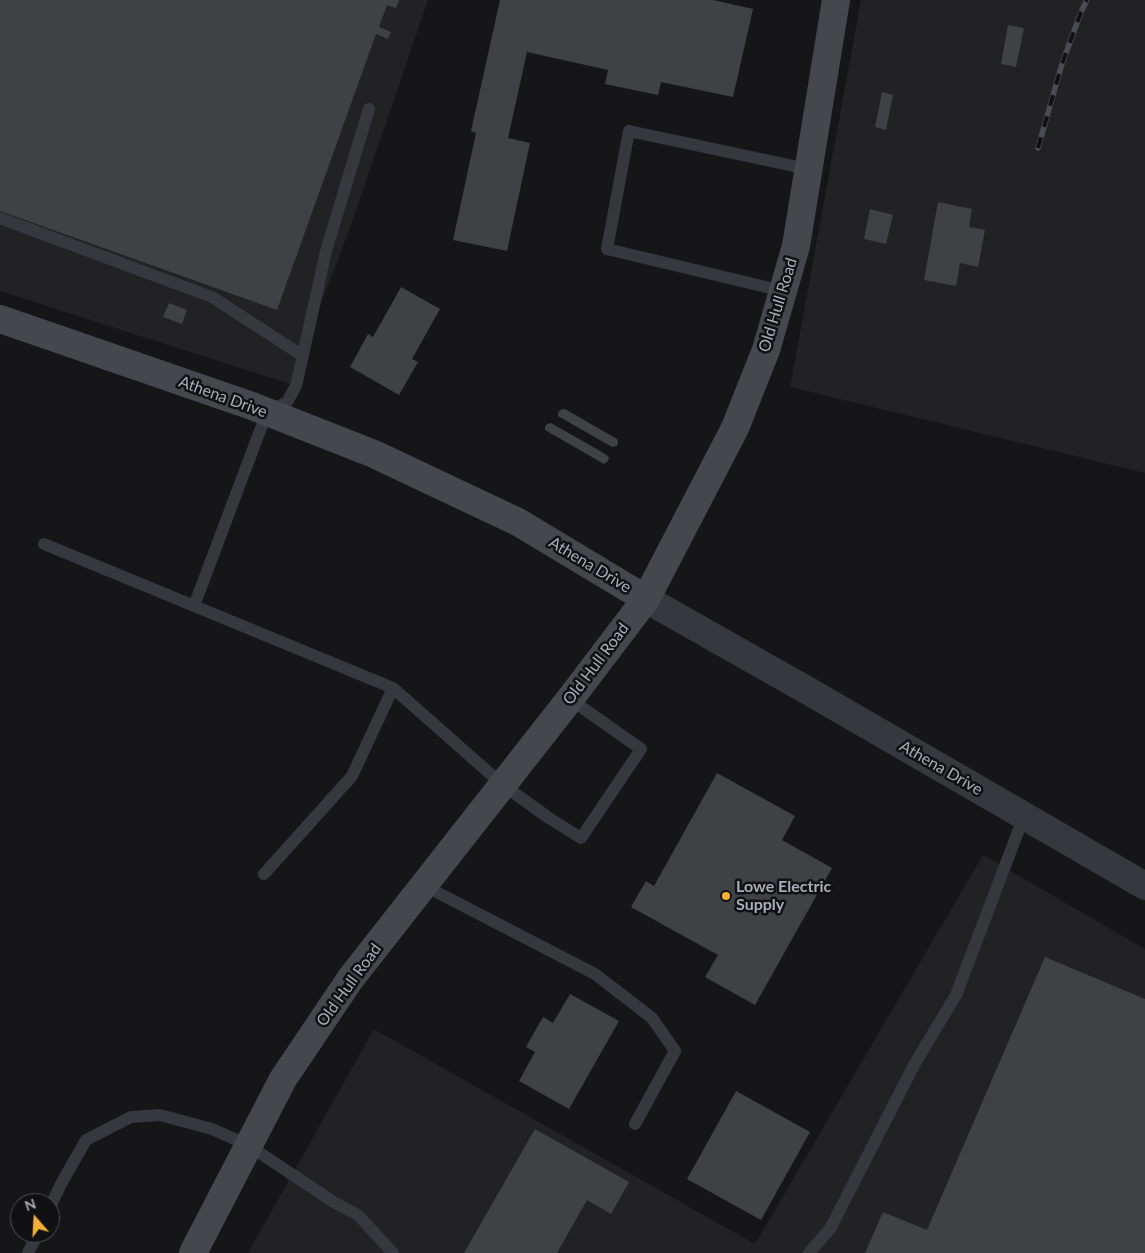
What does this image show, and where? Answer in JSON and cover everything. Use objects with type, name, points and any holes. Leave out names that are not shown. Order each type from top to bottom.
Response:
[{"type":"main road","name":"Old Hull Road","points":[[193,1253],[283,1079],[351,978],[646,599],[735,428],[766,350],[796,246],[836,0]]},
{"type":"main road","name":"Athena Drive","points":[[0,319],[267,412],[374,454],[518,522],[646,599]]},
{"type":"street","name":"Athena Drive","points":[[646,599],[1145,886]]},
{"type":"lane","points":[[194,606],[267,412],[287,402],[296,386],[326,252],[369,108]]},
{"type":"lane","points":[[783,291],[606,249],[629,131],[808,169]]},
{"type":"lane","points":[[0,218],[212,297],[303,356]]},
{"type":"lane","points":[[44,544],[393,688],[503,785],[581,838],[641,749],[570,699]]},
{"type":"lane","points":[[264,874],[352,776],[393,688]]},
{"type":"lane","points":[[809,1253],[830,1229],[914,1065],[956,994],[1024,816]]},
{"type":"lane","points":[[423,885],[595,974],[652,1018],[676,1051],[635,1124]]},
{"type":"lane","points":[[57,1193],[86,1140],[131,1117],[160,1115],[212,1129],[248,1145],[335,1202],[358,1214],[393,1253]]},
{"type":"shaded area","points":[[0,0],[428,0],[351,225],[290,384],[0,291]]},
{"type":"shaded area","points":[[861,0],[1145,0],[1145,473],[790,387]]},
{"type":"shaded area","points":[[983,855],[1145,949],[1145,1253],[248,1253],[374,1029],[755,1244]]},
{"type":"building","points":[[0,0],[399,0],[396,8],[387,5],[379,27],[391,32],[388,39],[376,34],[277,310],[0,211]]},
{"type":"building","points":[[500,0],[713,0],[753,9],[733,97],[661,82],[658,95],[605,84],[608,70],[527,52],[508,138],[530,143],[507,251],[453,240],[476,133],[471,131]]},
{"type":"building","points":[[1008,25],[1024,28],[1016,67],[1001,64]]},
{"type":"building","points":[[882,92],[893,95],[886,130],[875,127]]},
{"type":"building","points":[[938,202],[972,209],[969,227],[985,230],[978,267],[960,263],[956,286],[924,280]]},
{"type":"building","points":[[870,209],[893,215],[886,244],[864,239]]},
{"type":"building","points":[[401,287],[440,309],[412,359],[418,362],[399,395],[350,367],[368,334],[373,337]]},
{"type":"building","points":[[169,303],[187,310],[182,324],[163,317]]},
{"type":"building","points":[[565,409],[617,439],[617,446],[612,447],[558,416],[560,410]]},
{"type":"building","points":[[551,423],[607,455],[608,461],[604,464],[545,430],[547,424]]},
{"type":"building","name":"Lowe Electric Supply","points":[[717,773],[795,816],[782,840],[832,868],[755,1005],[705,977],[718,955],[631,907],[646,881],[654,886]]},
{"type":"building","points":[[1045,957],[1145,999],[1145,1253],[865,1253],[883,1212],[927,1230]]},
{"type":"building","points":[[570,994],[619,1021],[569,1109],[519,1081],[535,1052],[526,1047],[543,1017],[553,1023]]},
{"type":"building","points":[[736,1091],[810,1132],[761,1220],[687,1179]]},
{"type":"building","points":[[535,1129],[629,1182],[611,1214],[587,1200],[557,1253],[464,1253]]},
{"type":"railway","points":[[1038,148],[1062,64],[1087,0]]},
{"type":"place","name":"Lowe Electric Supply","points":[[726,896]]}]
